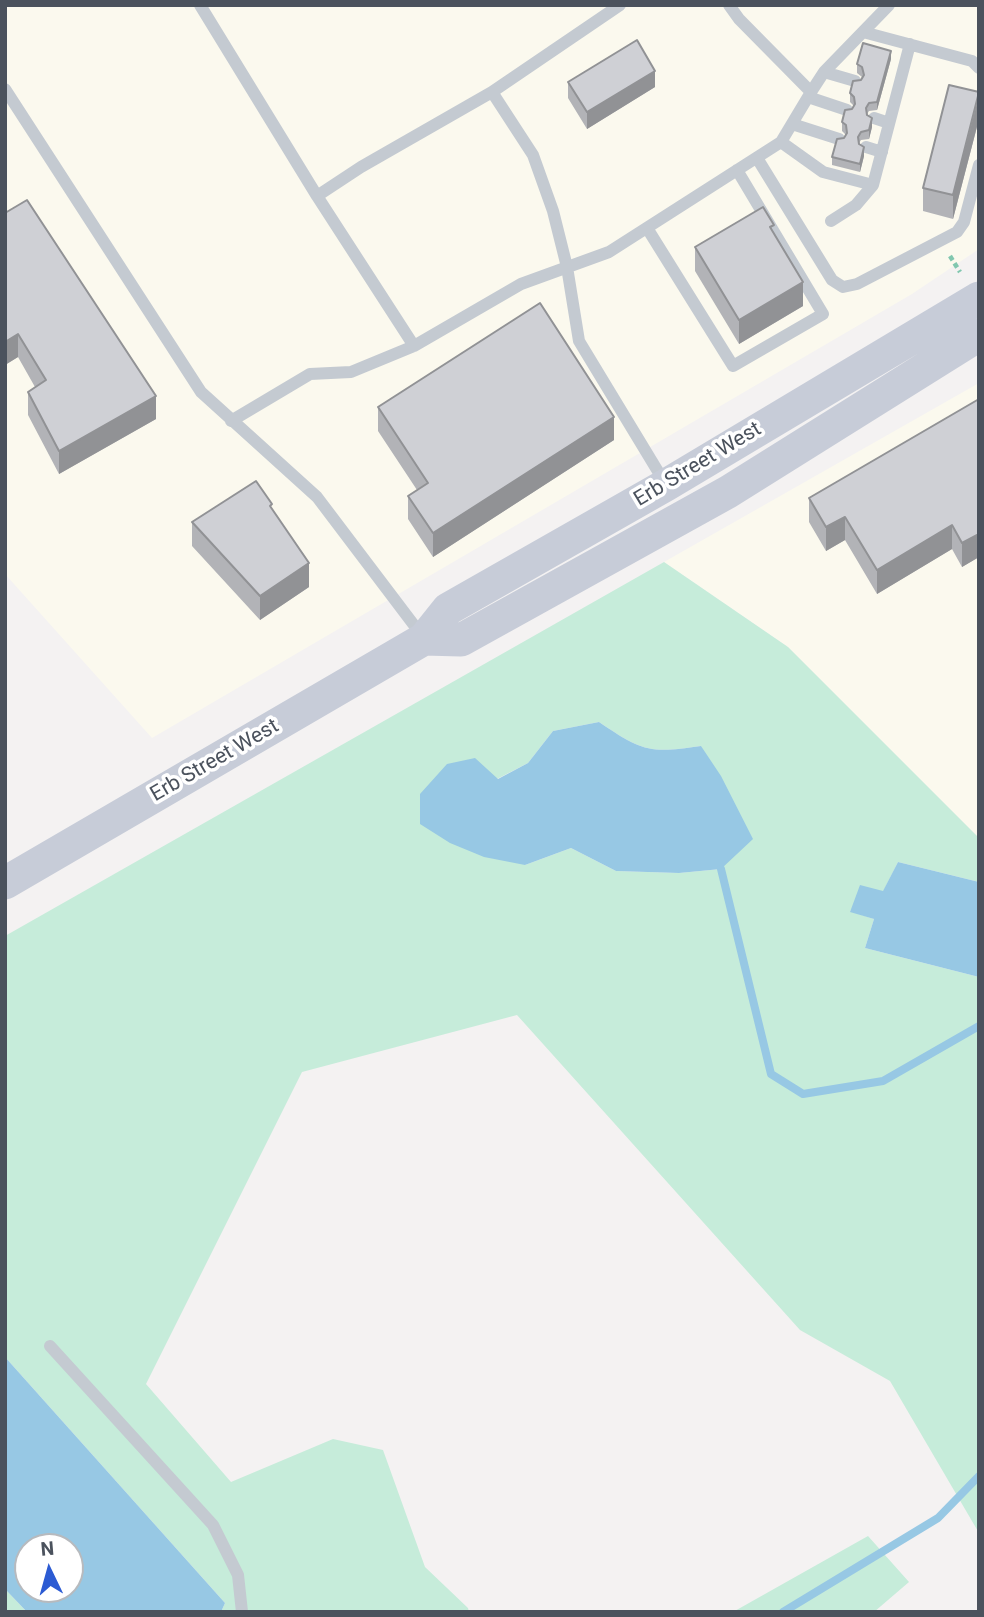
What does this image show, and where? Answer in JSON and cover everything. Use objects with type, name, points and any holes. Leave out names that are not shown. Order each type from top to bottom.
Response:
[{"type":"main road","name":"Erb Street West","points":[[425,639],[461,640],[742,461],[979,298]]},
{"type":"main road","name":"Erb Street West","points":[[5,883],[425,639],[449,609],[666,485],[742,461],[979,335]]},
{"type":"lane","points":[[200,5],[317,196],[414,346]]},
{"type":"lane","points":[[317,196],[361,167],[492,92],[620,5]]},
{"type":"lane","points":[[729,5],[809,95],[847,110]]},
{"type":"lane","points":[[739,19],[742,5]]},
{"type":"lane","points":[[231,421],[310,374],[351,372],[414,346],[521,284],[609,252],[647,228],[781,142],[824,72],[889,5]]},
{"type":"lane","points":[[863,32],[972,61],[979,68]]},
{"type":"lane","points":[[831,221],[856,205],[873,186],[910,44]]},
{"type":"lane","points":[[824,72],[855,81]]},
{"type":"lane","points":[[5,89],[201,392],[317,497],[425,639]]},
{"type":"lane","points":[[882,89],[897,94]]},
{"type":"lane","points":[[492,92],[533,155],[553,211],[567,267],[579,341],[666,485]]},
{"type":"lane","points":[[874,118],[889,123]]},
{"type":"lane","points":[[792,124],[839,139]]},
{"type":"lane","points":[[781,142],[823,172],[873,186]]},
{"type":"lane","points":[[866,147],[882,152]]},
{"type":"lane","points":[[757,158],[832,280],[843,287],[857,284],[957,232],[964,222],[979,165]]},
{"type":"lane","points":[[647,228],[733,366],[823,314],[737,170]]},
{"type":"lane","points":[[50,1346],[213,1525],[237,1575],[242,1612]]},
{"type":"shaded area","points":[[5,5],[974,5],[979,10],[979,249],[912,294],[152,738],[5,574]]},
{"type":"shaded area","points":[[979,383],[979,838],[788,647],[664,562]]},
{"type":"green space","points":[[664,562],[788,647],[979,838],[979,882],[898,862],[883,892],[850,911],[874,919],[865,948],[979,977],[979,1533],[890,1381],[800,1330],[517,1015],[302,1072],[146,1384],[231,1482],[333,1439],[383,1450],[425,1567],[469,1612],[221,1612],[225,1603],[5,1357],[5,936]],"holes":[[[599,722],[647,748],[669,750],[701,746],[721,869],[679,873],[616,871],[571,848],[525,865],[497,779],[528,763],[553,731]]]},
{"type":"green space","points":[[868,1536],[909,1582],[874,1612],[733,1612]]},
{"type":"green space","points":[[5,1589],[14,1598],[14,1603],[18,1603],[27,1612],[5,1612]]},
{"type":"water","points":[[599,722],[647,748],[669,750],[701,746],[721,776],[753,839],[721,869],[679,873],[616,871],[571,848],[525,865],[484,857],[450,843],[420,824],[420,794],[447,764],[475,758],[498,779],[528,763],[553,731]]},
{"type":"water","points":[[898,862],[979,882],[979,977],[865,948],[874,919],[850,912],[860,885],[883,891]]},
{"type":"water","points":[[5,1357],[225,1603],[221,1612],[27,1612],[18,1603],[84,1603],[84,1533],[14,1533],[14,1598],[5,1589]]},
{"type":"building","points":[[637,40],[655,71],[587,112],[568,82]]},
{"type":"building","points":[[863,43],[891,51],[877,102],[869,103],[866,108],[867,115],[872,118],[869,130],[861,132],[858,137],[859,144],[864,147],[860,164],[832,157],[837,139],[844,138],[847,133],[846,125],[842,122],[845,110],[852,109],[855,104],[850,93],[853,81],[861,80],[864,75],[862,67],[857,64]]},
{"type":"building","points":[[949,85],[979,92],[953,195],[923,188]]},
{"type":"building","points":[[27,200],[156,396],[59,451],[28,392],[46,380],[18,334],[5,342],[5,213]]},
{"type":"building","points":[[763,207],[774,225],[770,227],[803,282],[739,320],[695,247]]},
{"type":"building","points":[[540,303],[614,417],[433,533],[408,496],[428,483],[378,407]]},
{"type":"building","points":[[979,399],[979,534],[962,543],[952,525],[877,570],[845,517],[826,527],[809,498]]},
{"type":"building","points":[[256,481],[309,563],[260,596],[192,522]]},
{"type":"waterway","points":[[721,869],[771,1074],[803,1094],[883,1081],[979,1026]]},
{"type":"waterway","points":[[783,1612],[938,1518],[979,1476]]}]
